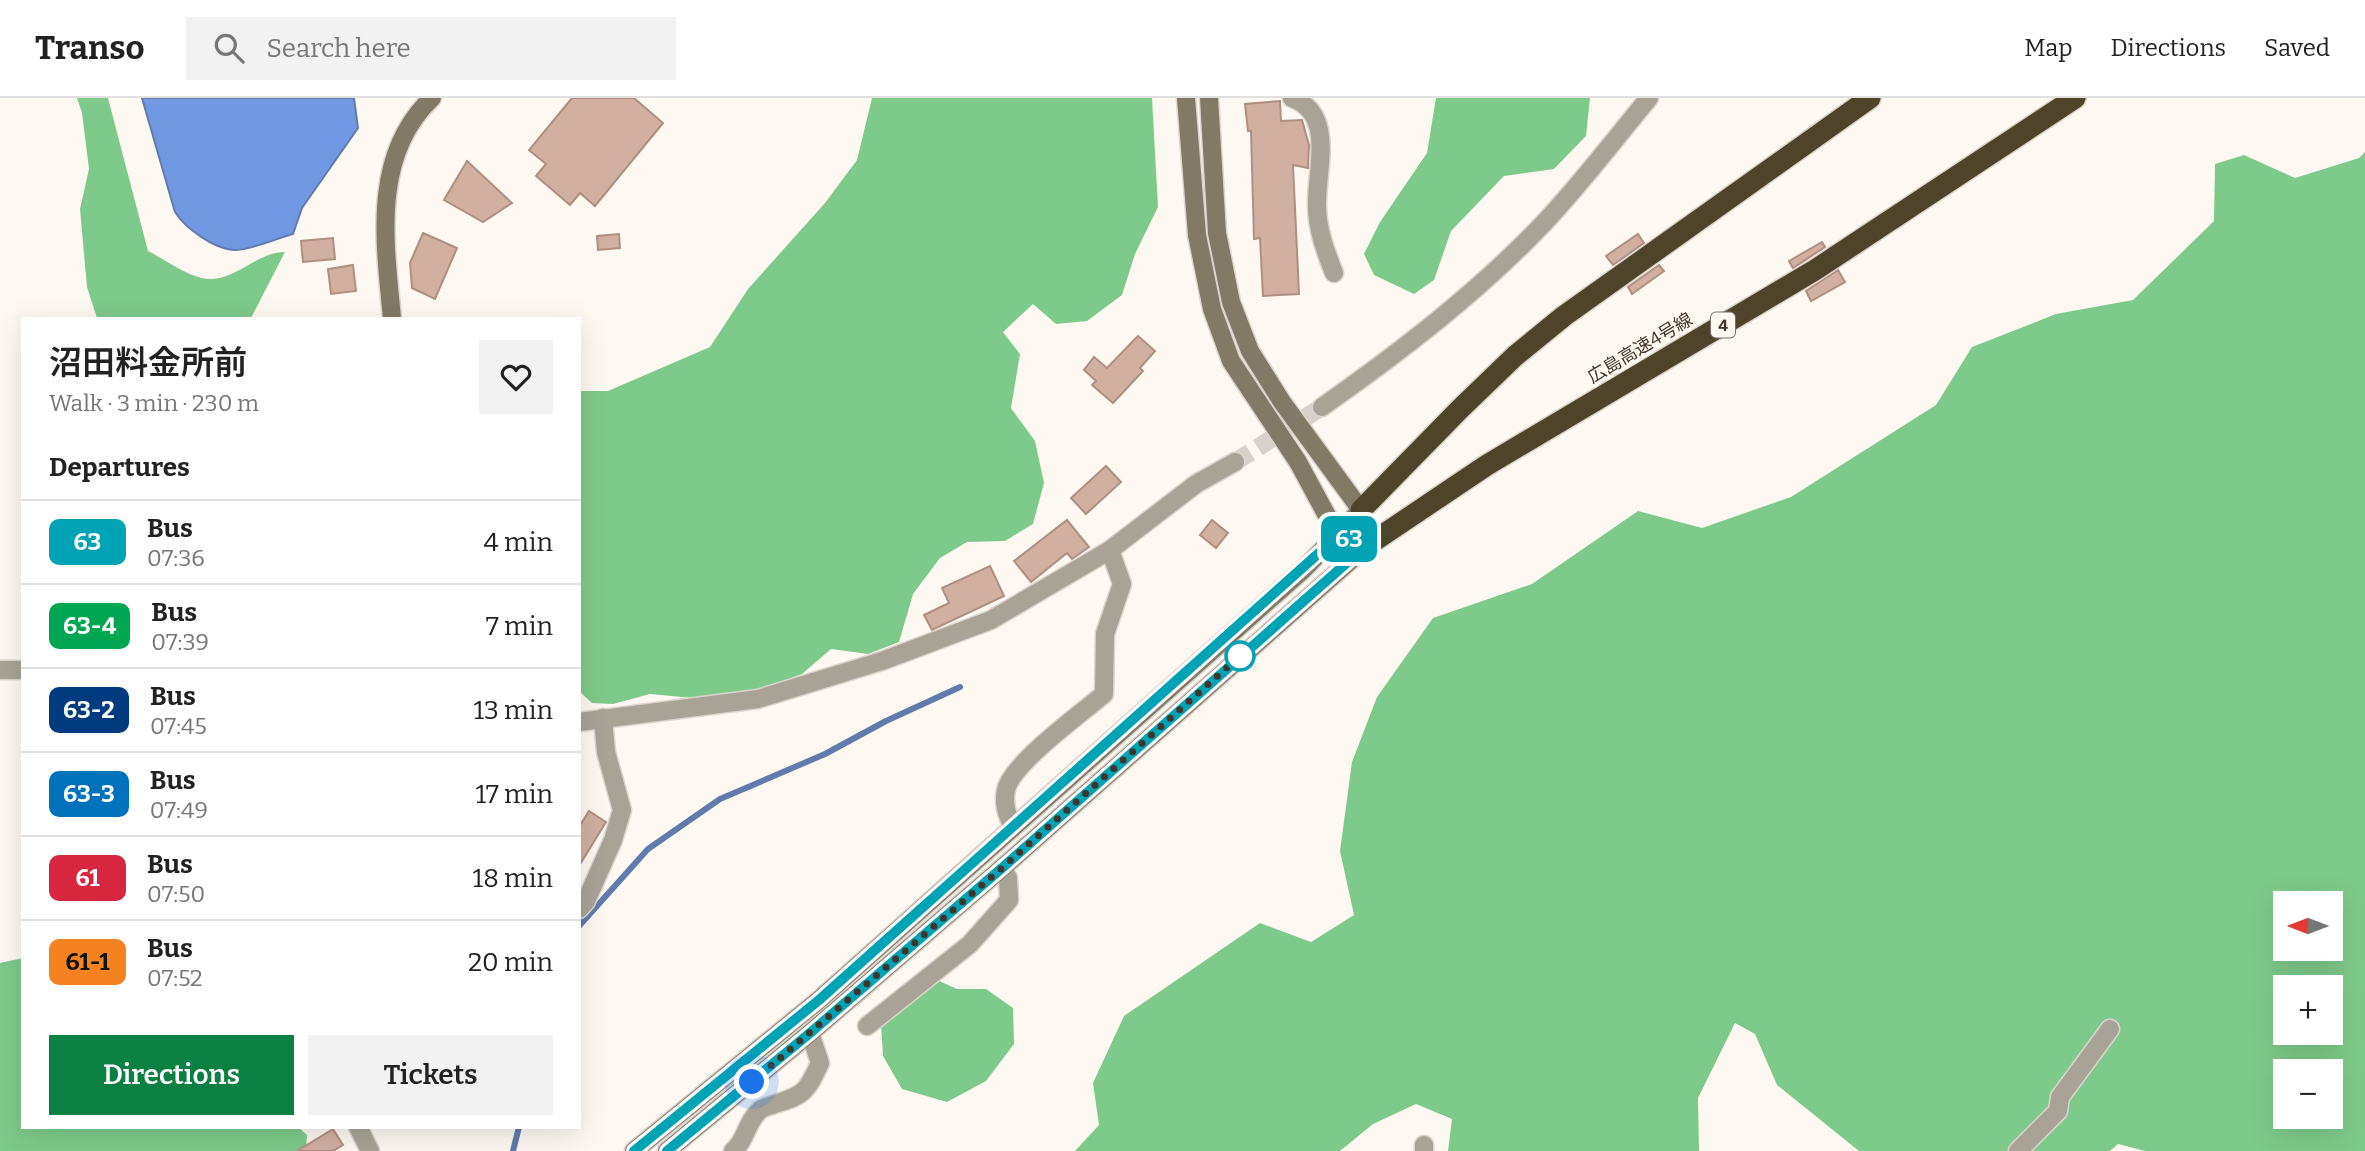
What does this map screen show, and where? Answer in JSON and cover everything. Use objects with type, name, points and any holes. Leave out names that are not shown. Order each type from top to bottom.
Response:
[{"type":"highway","points":[[1361,510],[1460,408],[1564,316],[1870,98]]},
{"type":"highway","name":"広島高速4号線","points":[[1368,544],[1487,465],[1815,270],[2074,98]]},
{"type":"street","points":[[392,317],[384,229],[388,178],[419,110],[432,98]]},
{"type":"street","points":[[1186,98],[1196,235],[1212,309],[1231,361],[1297,462],[1338,536],[1368,544]]},
{"type":"street","points":[[1209,98],[1217,233],[1231,302],[1250,351],[1282,402],[1361,510],[1368,544]]},
{"type":"street","points":[[1292,98],[1304,102],[1318,121],[1321,139],[1317,204],[1320,237],[1334,273]]},
{"type":"street","points":[[1322,407],[1396,355],[1463,300],[1543,223],[1649,98]]},
{"type":"street","points":[[581,722],[758,699],[882,661],[991,620],[1110,550],[1196,484],[1235,462]]},
{"type":"street","points":[[634,1151],[819,1000],[1338,536],[1361,510]]},
{"type":"street","points":[[667,1151],[810,1033],[1002,868],[1368,544]]},
{"type":"street","points":[[1013,827],[1005,812],[1006,788],[1022,763],[1104,694],[1105,635],[1122,584],[1110,550]]},
{"type":"street","points":[[0,670],[21,670]]},
{"type":"street","points":[[581,907],[613,840],[622,810],[606,752],[603,718]]},
{"type":"street","points":[[867,1026],[970,944],[1009,900],[1008,878],[1002,868]]},
{"type":"street","points":[[2018,1151],[2058,1111],[2060,1097],[2110,1028]]},
{"type":"street","points":[[733,1151],[738,1147],[747,1125],[761,1108],[797,1098],[809,1087],[820,1063],[810,1033]]},
{"type":"street","points":[[359,1129],[370,1151]]},
{"type":"green space","points":[[77,98],[108,98],[148,251],[188,273],[213,279],[234,273],[274,253],[285,252],[252,317],[97,317],[87,287],[80,209],[89,169],[82,113]]},
{"type":"green space","points":[[872,98],[1152,98],[1158,207],[1135,254],[1122,295],[1087,321],[1056,324],[1033,304],[1003,332],[1020,354],[1011,408],[1035,441],[1044,483],[1033,524],[1005,541],[967,542],[940,558],[913,594],[899,642],[868,654],[831,649],[802,674],[758,690],[693,698],[650,694],[613,704],[592,703],[581,693],[581,391],[608,391],[710,347],[748,289],[825,203],[857,160]]},
{"type":"green space","points":[[1436,98],[1590,98],[1586,136],[1554,169],[1504,176],[1451,231],[1434,280],[1414,294],[1374,275],[1364,254],[1380,222],[1427,153]]},
{"type":"green space","points":[[2365,152],[2365,1151],[2145,1151],[2118,1144],[2110,1151],[1859,1151],[1777,1085],[1755,1034],[1735,1023],[1698,1098],[1699,1151],[1448,1151],[1452,1119],[1416,1104],[1373,1124],[1340,1151],[1075,1151],[1099,1125],[1093,1083],[1124,1016],[1260,923],[1311,942],[1354,915],[1340,851],[1352,762],[1377,697],[1433,618],[1532,584],[1638,511],[1702,528],[1791,497],[1936,405],[1972,347],[2056,314],[2133,300],[2214,221],[2215,164],[2244,155],[2295,178],[2359,158]]},
{"type":"green space","points":[[21,958],[21,1129],[300,1129],[307,1135],[306,1151],[0,1151],[0,963]]},
{"type":"green space","points":[[935,979],[957,989],[986,989],[1013,1008],[1014,1044],[986,1081],[947,1102],[902,1089],[883,1056],[881,1024]]},
{"type":"water","points":[[142,98],[354,98],[358,128],[302,208],[293,234],[240,250],[226,249],[201,237],[175,212]]},
{"type":"building","points":[[572,98],[634,98],[663,123],[595,206],[580,193],[570,205],[536,176],[546,164],[529,150]]},
{"type":"building","points":[[1280,101],[1281,121],[1302,120],[1309,145],[1308,168],[1293,165],[1299,294],[1263,296],[1260,238],[1254,239],[1251,131],[1248,131],[1245,104]]},
{"type":"building","points":[[467,161],[512,203],[483,222],[444,200]]},
{"type":"building","points":[[423,233],[457,248],[435,299],[412,288],[410,263]]},
{"type":"building","points":[[619,234],[620,248],[598,250],[597,236]]},
{"type":"building","points":[[1638,234],[1644,243],[1613,265],[1606,256]]},
{"type":"building","points":[[333,238],[335,259],[303,262],[301,241]]},
{"type":"building","points":[[1822,242],[1825,247],[1793,268],[1789,261]]},
{"type":"building","points":[[353,265],[356,291],[331,294],[328,269]]},
{"type":"building","points":[[1659,265],[1664,271],[1632,294],[1628,287]]},
{"type":"building","points":[[1838,270],[1845,282],[1811,301],[1806,291]]},
{"type":"building","points":[[1138,336],[1155,351],[1140,368],[1143,371],[1113,403],[1092,385],[1096,381],[1084,370],[1094,357],[1107,368]]},
{"type":"building","points":[[1106,466],[1121,482],[1086,514],[1071,498]]},
{"type":"building","points":[[1067,520],[1089,547],[1072,559],[1067,553],[1031,582],[1014,561]]},
{"type":"building","points":[[1212,520],[1228,533],[1216,548],[1200,535]]},
{"type":"building","points":[[990,566],[1004,596],[932,630],[924,615],[949,603],[942,588]]},
{"type":"building","points":[[589,811],[606,822],[581,863],[581,824]]},
{"type":"building","points":[[333,1129],[343,1145],[333,1151],[297,1151]]},
{"type":"waterway","points":[[581,924],[648,849],[720,799],[825,754],[886,721],[960,687]]},
{"type":"waterway","points":[[513,1151],[518,1129]]},
{"type":"tunnel","points":[[1235,462],[1322,407]]},
{"type":"bus line","name":"63","points":[[634,1151],[819,1000],[1338,536],[1368,544],[1002,868],[810,1033],[667,1151]]},
{"type":"route","points":[[752,1082],[1002,868],[1240,656]]}]
